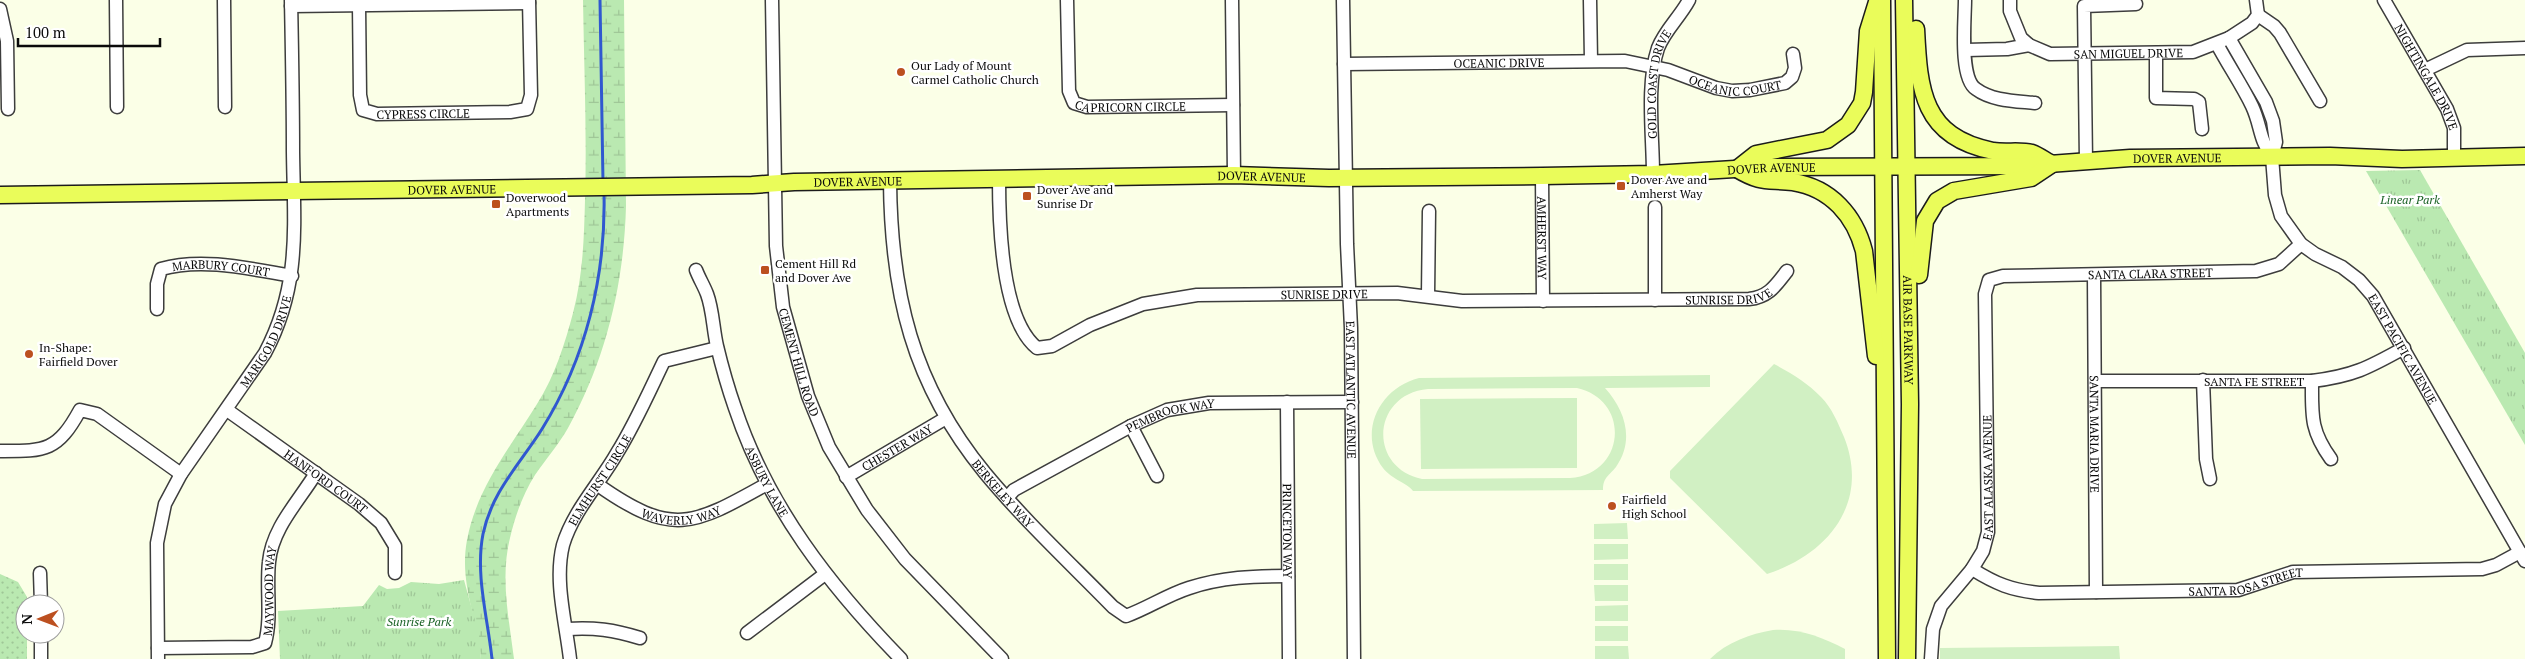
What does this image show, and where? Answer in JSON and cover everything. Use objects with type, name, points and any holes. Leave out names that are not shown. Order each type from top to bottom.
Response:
[{"type":"main road","points":[[1877,0],[1868,31],[1866,80],[1862,103],[1848,125],[1827,140],[1756,154],[1738,169],[1756,180],[1793,182],[1816,189],[1838,203],[1848,214],[1860,237],[1864,252],[1874,347],[1885,404]]},
{"type":"main road","name":"AIR BASE PARKWAY","points":[[1882,0],[1887,659]]},
{"type":"main road","name":"AIR BASE PARKWAY","points":[[1904,0],[1910,339],[1907,659]]},
{"type":"main road","points":[[1910,339],[1916,312],[1922,233],[1930,211],[1937,201],[1954,191],[2031,178],[2052,164],[2032,153],[1996,151],[1972,145],[1955,136],[1938,121],[1926,104],[1919,80],[1916,22],[1912,0]]},
{"type":"main road","name":"DOVER AVENUE","points":[[0,194],[603,187],[1234,175],[1345,178],[1542,176],[1654,174],[1738,169],[2052,164],[2130,158],[2525,156]]},
{"type":"street","points":[[116,0],[117,107]]},
{"type":"street","points":[[224,0],[225,107]]},
{"type":"street","name":"CEMENT HILL ROAD","points":[[772,0],[774,184],[778,276],[790,337],[816,417],[846,477],[867,510],[905,559],[1002,659]]},
{"type":"street","name":"CAPRICORN CIRCLE","points":[[1067,0],[1069,91],[1074,103],[1087,107],[1233,104]]},
{"type":"street","points":[[1232,0],[1234,175]]},
{"type":"street","name":"EAST ATLANTIC AVENUE","points":[[1342,0],[1352,402],[1354,659]]},
{"type":"street","points":[[1590,0],[1591,60]]},
{"type":"street","name":"GOLD COAST DRIVE","points":[[1654,174],[1654,67],[1658,49],[1665,33],[1689,0]]},
{"type":"street","points":[[1965,0],[1965,71],[1969,83],[1977,90],[1998,98],[2035,103]]},
{"type":"street","points":[[2010,0],[2016,28],[2021,38],[2029,45]]},
{"type":"street","points":[[2256,0],[2258,15],[2274,26],[2280,33],[2320,101]]},
{"type":"street","name":"NIGHTINGALE DRIVE","points":[[2384,0],[2452,121],[2454,157]]},
{"type":"street","points":[[291,3],[359,5],[529,1]]},
{"type":"street","name":"CYPRESS CIRCLE","points":[[359,5],[360,95],[363,110],[377,114],[510,112],[528,109],[531,95],[529,1]]},
{"type":"street","name":"MARIGOLD DRIVE","points":[[158,653],[158,543],[165,504],[181,474],[255,369],[275,334],[288,296],[294,251],[291,3]]},
{"type":"street","points":[[2086,162],[2084,6],[2136,4]]},
{"type":"street","points":[[0,9],[7,41],[8,109]]},
{"type":"street","name":"SAN MIGUEL DRIVE","points":[[2029,45],[2050,54],[2193,52],[2228,38],[2252,23],[2258,15]]},
{"type":"street","name":"EAST PACIFIC AVENUE","points":[[2228,38],[2266,102],[2273,121],[2276,142],[2272,157],[2275,195],[2281,216],[2301,244],[2342,267],[2359,280],[2373,296],[2523,557]]},
{"type":"street","name":"EAST PACIFIC AVENUE","points":[[2217,44],[2252,106],[2259,124],[2262,143],[2272,157]]},
{"type":"street","points":[[1966,50],[2007,49],[2029,45]]},
{"type":"street","points":[[2425,70],[2468,50],[2525,48]]},
{"type":"street","points":[[2156,53],[2156,98],[2194,99],[2199,102],[2202,128]]},
{"type":"street","name":"OCEANIC COURT","points":[[1654,67],[1716,88],[1732,91],[1750,90],[1785,83],[1792,77],[1793,54]]},
{"type":"street","name":"OCEANIC DRIVE","points":[[1344,64],[1591,60],[1625,61],[1654,67]]},
{"type":"street","name":"AMHERST WAY","points":[[1542,176],[1543,301]]},
{"type":"street","name":"SUNRISE DRIVE","points":[[999,179],[1000,227],[1006,275],[1027,340],[1037,348],[1052,346],[1114,314],[1169,298],[1217,294],[1350,293],[1414,294],[1462,302],[1761,298],[1770,293],[1787,271]]},
{"type":"street","name":"BERKELEY WAY","points":[[890,181],[891,234],[900,299],[919,362],[946,418],[985,473],[1007,498],[1113,607],[1126,616],[1165,597],[1214,581],[1240,577],[1288,576]]},
{"type":"street","points":[[1655,207],[1656,300]]},
{"type":"street","points":[[1428,296],[1429,211]]},
{"type":"street","name":"SANTA CLARA STREET","points":[[1989,280],[2003,276],[2094,276],[2256,271],[2279,264],[2301,244]]},
{"type":"street","name":"MARBURY COURT","points":[[157,309],[157,284],[161,269],[174,265],[217,265],[292,276]]},
{"type":"street","name":"ASBURY LANE","points":[[696,270],[708,295],[717,348],[736,411],[767,484],[791,526],[825,574],[854,609],[901,659]]},
{"type":"street","name":"SANTA MARIA DRIVE","points":[[2094,276],[2096,592]]},
{"type":"street","name":"EAST ALASKA AVENUE","points":[[1932,659],[1933,629],[1941,606],[1972,569],[1983,551],[1988,532],[1985,294],[1989,280]]},
{"type":"street","name":"ELMHURST CIRCLE","points":[[570,659],[560,584],[563,546],[571,526],[618,452],[664,361],[717,348]]},
{"type":"street","name":"SANTA FE STREET","points":[[2096,381],[2312,381],[2344,377],[2366,369],[2404,348]]},
{"type":"street","points":[[2203,380],[2206,459],[2210,479]]},
{"type":"street","points":[[2312,381],[2312,418],[2318,441],[2331,459]]},
{"type":"street","name":"PRINCETON WAY","points":[[1287,402],[1289,659]]},
{"type":"street","name":"PEMBROOK WAY","points":[[1007,498],[1014,490],[1131,426],[1149,417],[1186,406],[1209,403],[1352,402]]},
{"type":"street","points":[[0,451],[33,451],[48,447],[62,437],[80,410],[97,414],[181,474]]},
{"type":"street","name":"HANFORD COURT","points":[[227,410],[359,504],[390,534],[395,546],[396,573]]},
{"type":"street","name":"CHESTER WAY","points":[[846,477],[946,418]]},
{"type":"street","points":[[1131,426],[1156,476]]},
{"type":"street","name":"MAYWOOD WAY","points":[[158,653],[252,647],[264,643],[269,629],[269,561],[273,543],[279,528],[316,474]]},
{"type":"street","name":"WAVERLY WAY","points":[[598,485],[646,515],[678,521],[695,519],[712,513],[767,484]]},
{"type":"street","name":"SANTA ROSA STREET","points":[[1972,569],[1996,584],[2015,591],[2039,593],[2238,590],[2293,572],[2482,569],[2523,557]]},
{"type":"street","points":[[40,573],[41,594]]},
{"type":"street","points":[[747,633],[825,574]]},
{"type":"street","points":[[567,629],[597,628],[613,630],[640,638]]},
{"type":"street","points":[[41,644],[41,659]]},
{"type":"green space","points":[[583,0],[624,0],[626,206],[617,292],[603,348],[593,375],[568,428],[535,475],[527,490],[512,530],[507,553],[506,583],[514,659],[481,659],[465,571],[467,540],[478,503],[486,485],[549,382],[567,336],[579,285],[586,175]]},
{"type":"green space","name":"Linear Park","points":[[2420,170],[2525,353],[2525,445],[2366,171]]},
{"type":"green space","points":[[1774,364],[1805,383],[1825,401],[1844,437],[1851,461],[1852,483],[1847,504],[1838,522],[1825,539],[1809,553],[1789,565],[1767,574],[1670,478],[1670,471]]},
{"type":"green space","points":[[1710,375],[1710,387],[1605,388],[1618,406],[1625,426],[1626,436],[1622,457],[1605,479],[1603,490],[1413,491],[1383,468],[1375,454],[1372,441],[1372,427],[1376,414],[1383,402],[1393,391],[1405,383],[1419,378]],"holes":[[[1577,388],[1595,395],[1607,407],[1613,421],[1615,436],[1611,451],[1602,464],[1589,473],[1570,478],[1422,479],[1404,472],[1392,461],[1385,447],[1383,431],[1387,417],[1396,403],[1409,394],[1428,389]]]},
{"type":"green space","points":[[1577,398],[1577,468],[1421,469],[1420,399]]},
{"type":"green space","points":[[1627,523],[1628,539],[1594,539],[1594,524]]},
{"type":"green space","points":[[1594,544],[1628,544],[1628,559],[1594,560]]},
{"type":"green space","points":[[1594,564],[1628,564],[1628,580],[1594,580]]},
{"type":"green space","points":[[0,574],[18,582],[25,594],[15,594],[15,644],[27,644],[27,659],[0,659]]},
{"type":"green space","name":"Sunrise Park","points":[[464,580],[479,635],[481,659],[280,659],[278,611],[363,606],[379,585],[387,589],[399,588],[411,582],[439,584]]},
{"type":"green space","points":[[1594,585],[1628,585],[1628,601],[1595,601]]},
{"type":"green space","points":[[1628,605],[1628,621],[1595,621],[1595,606]]},
{"type":"green space","points":[[1595,626],[1628,626],[1628,641],[1595,641]]},
{"type":"green space","points":[[1773,630],[1792,630],[1828,641],[1845,649],[1845,659],[1710,659],[1731,643]]},
{"type":"green space","points":[[1595,646],[1628,646],[1629,659],[1595,659]]},
{"type":"green space","points":[[2119,646],[2120,659],[1940,659],[1940,648]]},
{"type":"waterway","points":[[600,0],[603,182]]},
{"type":"waterway","points":[[492,659],[481,581],[480,565],[483,534],[487,519],[500,491],[542,429],[571,374],[590,316],[597,285],[604,224],[604,193]]},
{"type":"place","name":"Our Lady of Mount Carmel Catholic Church","points":[[901,72]]},
{"type":"place","name":"Dover Ave and Amherst Way","points":[[1621,186]]},
{"type":"place","name":"Dover Ave and Sunrise Dr","points":[[1027,196]]},
{"type":"place","name":"Doverwood Apartments","points":[[496,204]]},
{"type":"place","name":"Cement Hill Rd and Dover Ave","points":[[765,270]]},
{"type":"place","name":"In-Shape: Fairfield Dover","points":[[29,354]]},
{"type":"place","name":"Fairfield High School","points":[[1612,506]]}]
